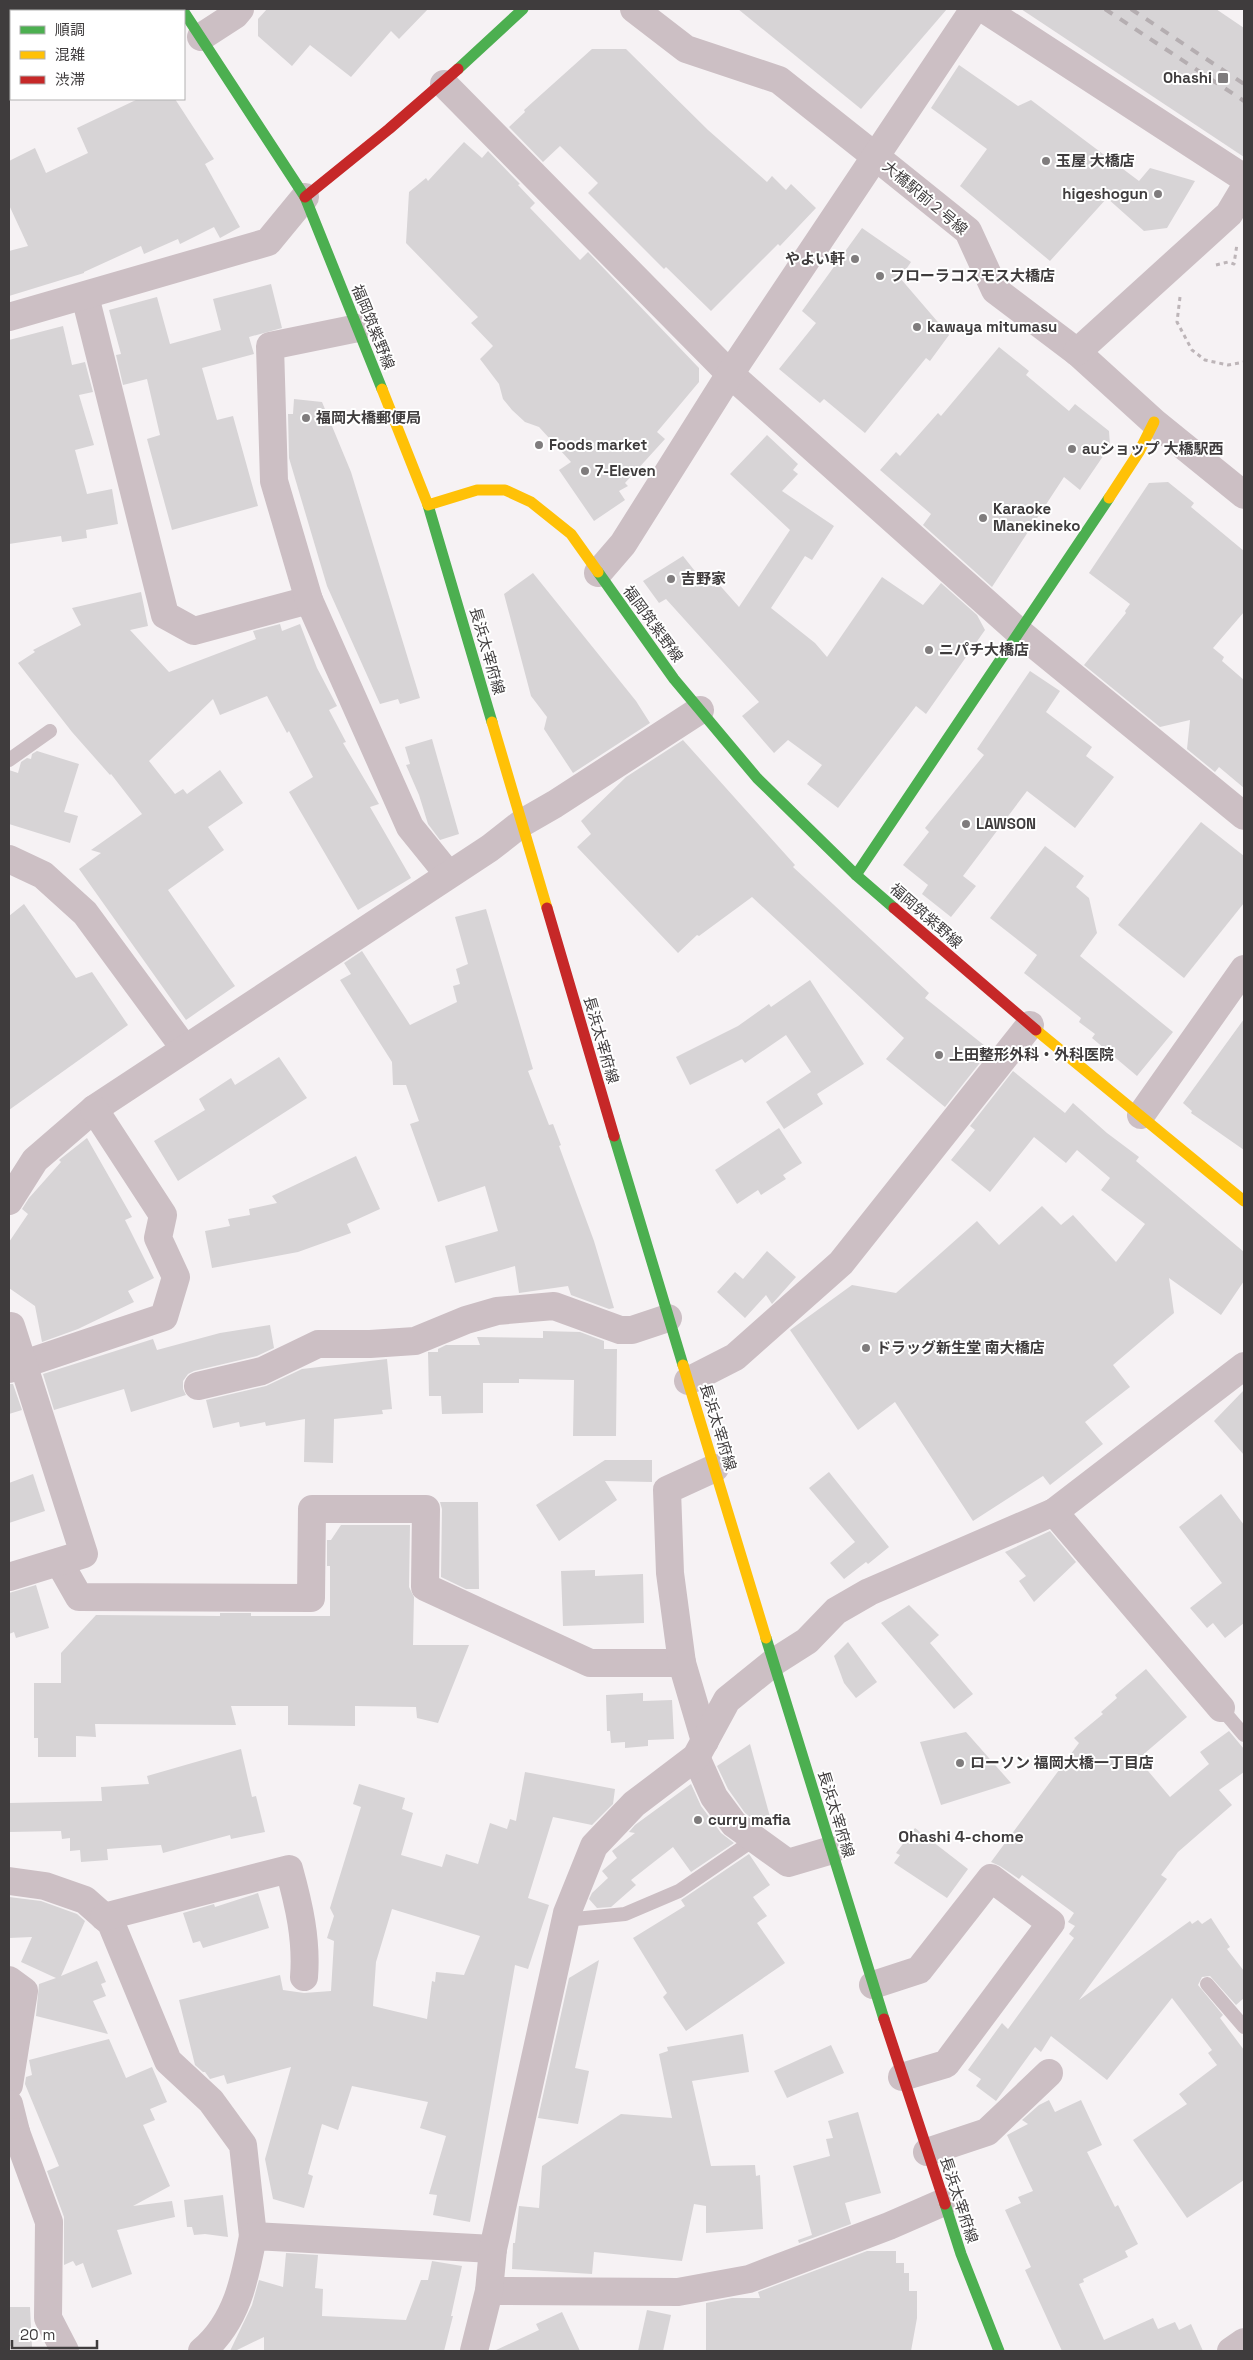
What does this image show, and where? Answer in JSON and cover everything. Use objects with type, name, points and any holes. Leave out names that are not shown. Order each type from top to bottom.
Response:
[{"type":"street","points":[[202,37],[235,15],[240,9]]},
{"type":"street","points":[[9,317],[268,242],[305,196],[358,156],[444,84],[523,9]]},
{"type":"street","name":"大橋駅前２号線","points":[[634,9],[686,49],[779,80],[968,231],[995,290],[1077,352],[1154,422],[1243,491]]},
{"type":"street","points":[[598,573],[623,544],[730,374],[974,9]]},
{"type":"street","points":[[984,9],[1244,178]]},
{"type":"street","name":"福岡筑紫野線","points":[[185,14],[305,196],[428,505],[477,490],[505,490],[531,502],[571,534],[674,679],[757,778],[856,875],[1030,1025],[1244,1201]]},
{"type":"street","points":[[444,84],[730,374],[1019,632],[1244,816]]},
{"type":"street","points":[[1077,352],[1229,214],[1244,189]]},
{"type":"street","points":[[85,296],[165,615],[194,631],[309,600]]},
{"type":"street","points":[[358,328],[270,346],[274,481],[309,600],[410,828],[448,874]]},
{"type":"street","points":[[856,875],[1139,452],[1154,422]]},
{"type":"street","name":"長浜太宰府線","points":[[428,505],[668,1318],[873,1985],[961,2254],[999,2351]]},
{"type":"street","points":[[9,1201],[36,1160],[94,1109],[490,848],[522,823],[556,804],[700,710]]},
{"type":"street","points":[[9,859],[42,875],[85,913],[185,1049]]},
{"type":"street","points":[[1141,1115],[1244,969]]},
{"type":"street","points":[[688,1381],[735,1357],[841,1263],[1030,1025]]},
{"type":"street","points":[[16,1367],[164,1317],[176,1276],[158,1238],[163,1215],[94,1109]]},
{"type":"street","points":[[198,1386],[262,1371],[318,1344],[370,1344],[415,1341],[466,1320],[497,1311],[554,1306],[620,1330],[632,1330],[668,1318]]},
{"type":"street","points":[[9,1577],[84,1554],[16,1367],[11,1326]]},
{"type":"street","points":[[474,2351],[489,2291],[494,2249],[565,1920],[594,1846],[634,1804],[701,1749],[727,1700],[774,1662],[807,1641],[836,1611],[869,1592],[1054,1512],[1244,1366]]},
{"type":"street","points":[[715,1468],[667,1490],[670,1573],[682,1663],[714,1797],[734,1824],[788,1863],[832,1850]]},
{"type":"street","points":[[59,1562],[79,1597],[311,1598],[312,1508],[426,1510],[425,1587],[590,1663],[682,1663]]},
{"type":"street","points":[[1054,1512],[1221,1708]]},
{"type":"street","points":[[104,1917],[289,1870],[300,1910],[306,1958],[304,1977]]},
{"type":"street","points":[[873,1985],[919,1970],[991,1878],[1051,1923],[946,2064],[902,2077]]},
{"type":"street","points":[[9,1881],[45,1886],[85,1900],[111,1923],[168,2061],[211,2101],[243,2145],[253,2236],[245,2282],[230,2318],[202,2351]]},
{"type":"street","points":[[9,1980],[24,1991],[9,2085]]},
{"type":"street","points":[[927,2152],[987,2132],[1049,2073]]},
{"type":"street","points":[[9,2104],[12,2133],[49,2222],[48,2318],[66,2351]]},
{"type":"street","points":[[489,2291],[678,2292],[748,2279],[889,2226],[944,2202]]},
{"type":"street","points":[[253,2236],[494,2249]]},
{"type":"street","points":[[1231,2351],[1244,2342]]},
{"type":"lane","points":[[9,760],[50,731]]},
{"type":"lane","points":[[1221,1708],[1244,1735]]},
{"type":"lane","points":[[565,1920],[596,1915],[625,1914],[679,1891],[755,1840]]},
{"type":"lane","points":[[1207,1984],[1244,2027]]},
{"type":"path","points":[[1208,266],[1228,262],[1234,264]]},
{"type":"path","points":[[1180,294],[1177,322],[1192,350],[1205,360],[1228,365],[1244,362]]},
{"type":"building","points":[[267,9],[428,9],[399,39],[391,31],[351,77],[310,45],[292,66],[258,36],[258,19]]},
{"type":"building","points":[[738,9],[947,9],[861,109]]},
{"type":"building","points":[[1021,9],[1216,9],[1244,28],[1244,157]]},
{"type":"building","points":[[592,49],[626,49],[708,130],[767,182],[772,176],[786,190],[791,184],[816,208],[780,246],[778,244],[711,311],[666,267],[664,269],[588,193],[598,183],[560,146],[543,162],[509,127],[525,112],[524,110]]},
{"type":"building","name":"玉屋 大橋店","points":[[959,65],[1018,106],[1031,100],[1139,181],[1150,168],[1195,181],[1167,228],[1144,231],[1107,198],[1050,261],[960,186],[987,149],[931,108]]},
{"type":"building","points":[[136,100],[176,100],[214,159],[205,164],[240,227],[220,238],[214,227],[180,244],[178,239],[144,254],[141,246],[84,273],[9,296],[9,251],[28,246],[9,205],[9,161],[35,148],[46,173],[88,153],[77,128]]},
{"type":"building","points":[[464,142],[482,158],[488,151],[520,184],[518,185],[535,203],[530,208],[580,260],[588,252],[699,368],[699,382],[657,432],[665,439],[625,483],[628,486],[619,491],[625,500],[594,521],[559,470],[571,462],[539,427],[525,422],[512,410],[503,399],[499,384],[480,359],[493,346],[471,323],[478,317],[406,243],[409,192],[426,178],[428,181]]},
{"type":"building","points":[[862,228],[911,262],[900,278],[949,335],[930,361],[926,358],[865,433],[824,399],[820,403],[779,369],[816,323],[802,311]]},
{"type":"building","points":[[271,284],[282,328],[249,337],[254,354],[202,368],[217,420],[233,416],[258,506],[172,530],[147,439],[160,435],[147,379],[123,385],[116,355],[121,354],[109,310],[157,297],[170,344],[221,330],[213,299]]},
{"type":"building","points":[[63,326],[72,365],[85,362],[93,392],[79,395],[94,445],[75,450],[87,494],[112,489],[118,524],[86,530],[87,538],[62,542],[61,536],[9,544],[9,340]]},
{"type":"building","points":[[999,347],[1029,371],[1026,375],[1069,411],[1075,404],[1109,431],[1110,446],[1080,490],[1064,477],[992,587],[923,525],[931,514],[880,470],[896,452],[900,456],[938,413],[941,416]]},
{"type":"building","points":[[294,399],[322,402],[351,472],[420,698],[400,704],[398,699],[380,704],[327,586],[289,458],[288,414],[293,414]]},
{"type":"building","points":[[767,435],[798,464],[793,470],[798,474],[782,491],[834,526],[812,560],[805,556],[771,608],[815,643],[827,657],[882,577],[923,605],[941,583],[977,615],[985,630],[926,714],[916,706],[838,808],[807,784],[822,765],[788,740],[774,753],[742,716],[759,702],[666,599],[659,603],[643,581],[683,556],[702,580],[704,579],[710,586],[716,581],[739,607],[790,530],[730,474]]},
{"type":"building","points":[[1168,482],[1194,503],[1191,507],[1244,551],[1244,612],[1213,648],[1224,657],[1222,661],[1244,680],[1244,788],[1219,767],[1215,772],[1187,749],[1190,720],[1160,727],[1084,665],[1126,613],[1125,611],[1130,604],[1089,573],[1149,483]]},
{"type":"building","points":[[533,573],[636,701],[650,723],[573,773],[544,729],[547,717],[531,696],[504,594]]},
{"type":"building","points":[[141,592],[148,626],[130,630],[169,672],[256,639],[253,631],[280,624],[282,631],[300,624],[317,668],[337,706],[329,710],[346,742],[343,743],[379,804],[370,807],[411,878],[358,910],[289,792],[313,777],[289,731],[287,733],[267,696],[220,715],[213,699],[149,761],[175,794],[183,789],[187,794],[220,770],[243,803],[208,827],[224,850],[168,890],[235,986],[186,1020],[79,869],[101,853],[91,850],[142,814],[111,774],[72,732],[18,663],[35,652],[33,650],[81,625],[72,608]]},
{"type":"building","points":[[1030,671],[1060,691],[1046,712],[1092,747],[1086,756],[1114,777],[1075,828],[1027,791],[963,876],[976,886],[951,917],[922,894],[928,885],[903,865],[929,832],[925,828],[984,755],[977,749]]},
{"type":"building","points":[[432,739],[459,834],[440,840],[428,824],[419,795],[406,765],[410,764],[405,747]]},
{"type":"building","points":[[683,740],[795,865],[793,867],[929,993],[925,998],[990,1050],[945,1107],[886,1059],[904,1038],[752,897],[699,936],[697,935],[678,953],[577,847],[591,834],[581,821],[626,777]]},
{"type":"building","points":[[37,751],[79,764],[64,812],[78,816],[70,843],[9,824],[9,770],[18,773],[21,762],[27,758],[31,759],[32,754]]},
{"type":"building","points":[[1201,822],[1244,856],[1244,903],[1184,978],[1118,925]]},
{"type":"building","points":[[1045,846],[1084,876],[1076,887],[1089,898],[1097,933],[1080,956],[1173,1032],[1137,1076],[1092,1038],[1095,1034],[1079,1022],[1081,1018],[1024,973],[1037,955],[990,918]]},
{"type":"building","points":[[24,904],[76,978],[92,972],[128,1025],[9,1110],[9,916]]},
{"type":"building","points":[[486,909],[533,1069],[528,1071],[549,1125],[553,1124],[561,1145],[559,1146],[594,1241],[614,1308],[609,1309],[571,1295],[568,1286],[519,1293],[515,1266],[455,1283],[445,1246],[498,1231],[485,1186],[438,1202],[410,1124],[419,1121],[406,1085],[393,1085],[392,1062],[340,980],[351,974],[344,963],[362,951],[410,1025],[457,1002],[453,986],[460,984],[456,969],[468,964],[455,917]]},
{"type":"building","points":[[810,980],[864,1064],[817,1094],[823,1104],[784,1129],[766,1102],[811,1072],[786,1035],[745,1063],[742,1059],[690,1085],[676,1057],[738,1026],[769,1004],[771,1007]]},
{"type":"building","points":[[1244,1019],[1244,1150],[1191,1113],[1192,1111],[1183,1103]]},
{"type":"building","points":[[279,1057],[307,1098],[178,1181],[154,1141],[205,1110],[199,1099],[231,1078],[235,1085]]},
{"type":"building","points":[[1013,1071],[1065,1113],[1073,1103],[1107,1133],[1139,1157],[1136,1161],[1244,1252],[1244,1281],[1221,1315],[1169,1278],[1174,1313],[1113,1365],[1130,1387],[1085,1422],[1103,1444],[1050,1485],[1043,1476],[973,1521],[895,1402],[858,1430],[790,1330],[852,1285],[896,1293],[977,1221],[999,1245],[1042,1206],[1061,1225],[1073,1215],[1116,1262],[1145,1224],[1101,1190],[1110,1178],[1077,1150],[1066,1163],[1034,1137],[990,1192],[951,1160],[975,1130],[970,1126]]},
{"type":"building","points":[[779,1128],[802,1163],[783,1175],[786,1179],[761,1195],[758,1190],[737,1204],[715,1170]]},
{"type":"building","points":[[87,1138],[132,1217],[125,1220],[154,1278],[128,1291],[134,1302],[78,1329],[42,1342],[35,1306],[9,1288],[9,1242],[28,1214],[22,1209],[29,1198],[61,1162],[59,1160]]},
{"type":"building","points":[[356,1156],[380,1209],[347,1224],[351,1233],[298,1252],[212,1268],[205,1231],[230,1226],[228,1219],[250,1215],[249,1209],[277,1203],[272,1196]]},
{"type":"building","points":[[767,1251],[796,1277],[772,1304],[766,1295],[745,1318],[717,1292],[735,1272],[743,1279]]},
{"type":"building","points":[[270,1325],[274,1348],[257,1356],[194,1371],[188,1374],[183,1381],[183,1389],[186,1395],[131,1412],[124,1389],[54,1410],[43,1374],[153,1339],[157,1350],[220,1333]]},
{"type":"building","points":[[543,1331],[580,1332],[604,1341],[604,1349],[617,1349],[616,1436],[573,1436],[574,1380],[519,1379],[519,1383],[483,1383],[483,1413],[442,1414],[441,1396],[429,1396],[428,1352],[438,1352],[438,1349],[446,1345],[480,1345],[477,1337],[543,1338]]},
{"type":"building","points":[[387,1359],[392,1409],[382,1410],[383,1414],[334,1419],[333,1463],[304,1462],[305,1419],[266,1426],[265,1422],[240,1427],[239,1422],[213,1428],[206,1400],[266,1386],[302,1369]]},
{"type":"building","points":[[9,1384],[13,1384],[22,1410],[9,1414]]},
{"type":"building","points":[[1244,1390],[1244,1455],[1214,1421]]},
{"type":"building","points":[[605,1460],[652,1460],[652,1482],[605,1481],[617,1500],[559,1541],[536,1505]]},
{"type":"building","points":[[829,1472],[889,1547],[868,1564],[866,1562],[844,1579],[830,1563],[855,1542],[809,1488]]},
{"type":"building","points":[[33,1474],[45,1511],[9,1523],[9,1483]]},
{"type":"building","points":[[1221,1494],[1244,1525],[1244,1623],[1225,1638],[1213,1623],[1207,1628],[1190,1608],[1222,1583],[1179,1527]]},
{"type":"building","points":[[440,1502],[478,1502],[479,1589],[466,1589],[441,1577],[442,1509]]},
{"type":"building","points":[[341,1525],[410,1525],[409,1587],[414,1597],[413,1645],[469,1645],[438,1723],[417,1718],[416,1707],[355,1706],[355,1726],[288,1725],[288,1706],[231,1706],[236,1725],[95,1724],[96,1737],[76,1736],[76,1757],[38,1757],[38,1738],[34,1738],[34,1683],[61,1683],[61,1653],[96,1615],[220,1616],[220,1613],[251,1613],[251,1616],[330,1616],[330,1566],[327,1566],[327,1540],[331,1540]]},
{"type":"building","points":[[1050,1531],[1076,1562],[1034,1602],[1019,1581],[1026,1576],[1005,1552]]},
{"type":"building","points":[[595,1570],[595,1576],[643,1574],[644,1623],[563,1626],[561,1571]]},
{"type":"building","points":[[36,1585],[49,1628],[16,1638],[14,1632],[9,1634],[9,1593]]},
{"type":"building","points":[[909,1605],[939,1635],[930,1643],[973,1694],[954,1709],[881,1623]]},
{"type":"building","points":[[848,1642],[877,1682],[856,1698],[844,1683],[834,1656]]},
{"type":"building","points":[[1146,1669],[1187,1717],[1138,1759],[1170,1797],[1209,1764],[1200,1752],[1229,1731],[1244,1749],[1244,1772],[1219,1790],[1232,1805],[1178,1852],[1161,1875],[1167,1879],[1079,2000],[1190,1921],[1192,1924],[1198,1920],[1202,1924],[1211,1918],[1230,1947],[1227,1949],[1244,1971],[1244,1998],[1236,2005],[1210,1976],[1202,1977],[1198,1985],[1223,2015],[1220,2018],[1244,2050],[1244,2180],[1187,2218],[1133,2140],[1187,2104],[1179,2094],[1217,2065],[1208,2053],[1212,2050],[1172,1998],[1107,2080],[1051,2036],[1041,2052],[1035,2047],[996,2101],[976,2086],[981,2079],[968,2070],[1002,2023],[1008,2029],[1074,1938],[1069,1934],[1075,1926],[1068,1922],[1074,1913],[1022,1875],[1019,1879],[991,1862],[1079,1743],[1074,1738],[1103,1714],[1101,1712],[1117,1698],[1115,1695]]},
{"type":"building","points":[[643,1693],[643,1701],[672,1700],[674,1739],[648,1740],[648,1746],[625,1748],[625,1742],[611,1743],[610,1731],[607,1731],[606,1695]]},
{"type":"building","name":"ローソン 福岡大橋一丁目店","points":[[966,1732],[1011,1783],[941,1805],[920,1742]]},
{"type":"building","points":[[750,1744],[772,1824],[764,1827],[745,1813],[728,1789],[717,1766]]},
{"type":"building","points":[[241,1749],[252,1797],[256,1796],[265,1832],[231,1839],[230,1835],[163,1853],[161,1845],[107,1849],[108,1860],[81,1862],[80,1850],[70,1851],[70,1838],[62,1839],[61,1831],[9,1832],[9,1803],[102,1801],[101,1787],[149,1784],[147,1776]]},
{"type":"building","points":[[525,1772],[615,1789],[613,1804],[592,1825],[553,1817],[528,1898],[549,1905],[528,1969],[515,1965],[470,2222],[433,2215],[437,2195],[429,2194],[446,2136],[420,2128],[428,2102],[352,2086],[338,2130],[322,2124],[308,2174],[313,2176],[304,2208],[273,2199],[265,2159],[291,2067],[227,2084],[224,2075],[210,2079],[205,2072],[195,2065],[179,2000],[280,1975],[283,1990],[304,1993],[331,1991],[334,1941],[327,1938],[334,1916],[330,1908],[361,1807],[353,1804],[359,1784],[405,1798],[402,1809],[413,1813],[401,1855],[442,1867],[446,1854],[478,1864],[490,1823],[507,1829],[510,1819],[516,1821]],"holes":[[[392,1909],[480,1936],[464,1975],[436,1972],[435,1982],[432,1981],[427,2019],[373,2006],[376,1962]]]},
{"type":"building","points":[[691,1784],[701,1806],[721,1833],[734,1843],[691,1872],[673,1847],[631,1880],[636,1885],[611,1907],[597,1908],[589,1899],[592,1893],[608,1878],[602,1871],[617,1858],[612,1851],[635,1833],[629,1832],[635,1825]]},
{"type":"building","points":[[915,1828],[968,1869],[947,1898],[894,1863],[900,1855],[896,1853]]},
{"type":"building","points":[[749,1854],[770,1885],[753,1897],[767,1916],[757,1923],[785,1963],[686,2031],[663,1997],[667,1993],[633,1938],[685,1906],[681,1900]]},
{"type":"building","points":[[258,1893],[269,1928],[203,1948],[200,1941],[193,1943],[183,1913],[214,1904],[215,1907]]},
{"type":"building","points":[[9,1897],[41,1901],[77,1914],[85,1921],[61,1976],[97,1961],[106,1982],[101,1984],[106,1996],[93,2001],[108,2034],[36,2016],[39,1984],[56,1978],[21,1962],[32,1937],[9,1938]]},
{"type":"building","points":[[599,1960],[575,2068],[589,2071],[578,2124],[538,2118],[569,1978]]},
{"type":"building","points":[[743,2034],[749,2072],[692,2081],[711,2166],[755,2165],[756,2176],[760,2175],[763,2229],[706,2233],[706,2206],[694,2204],[682,2261],[594,2252],[592,2274],[512,2269],[513,2243],[515,2243],[519,2206],[539,2208],[542,2166],[621,2114],[672,2118],[659,2054],[668,2051],[667,2047]]},
{"type":"building","points":[[109,2039],[126,2078],[152,2067],[167,2102],[150,2109],[155,2120],[143,2125],[170,2186],[133,2206],[172,2201],[175,2217],[117,2230],[132,2274],[92,2288],[83,2263],[76,2266],[73,2261],[64,2265],[64,2217],[47,2171],[59,2166],[25,2084],[26,2077],[32,2075],[29,2060]]},
{"type":"building","points":[[831,2045],[844,2073],[787,2098],[774,2071]]},
{"type":"building","points":[[1049,2100],[1055,2112],[1081,2100],[1102,2145],[1087,2152],[1115,2207],[1118,2205],[1138,2244],[1125,2251],[1128,2257],[1083,2279],[1084,2282],[1079,2284],[1104,2340],[1153,2318],[1158,2329],[1175,2322],[1179,2330],[1191,2324],[1203,2351],[1062,2351],[1025,2270],[1031,2267],[1005,2210],[1021,2203],[1018,2197],[1033,2191],[1007,2135],[1028,2124],[1022,2120],[1039,2105]]},
{"type":"building","points":[[858,2112],[881,2193],[845,2203],[851,2224],[799,2243],[798,2240],[812,2235],[793,2166],[830,2156],[826,2139],[833,2138],[828,2121]]},
{"type":"building","points":[[223,2195],[228,2237],[205,2234],[194,2235],[192,2227],[187,2227],[184,2200]]},
{"type":"building","points":[[867,2251],[896,2251],[896,2263],[904,2263],[904,2273],[909,2273],[909,2291],[917,2291],[917,2318],[911,2351],[706,2351],[706,2303],[732,2298],[760,2298],[758,2292]]},
{"type":"building","points":[[286,2253],[318,2255],[315,2288],[323,2289],[322,2316],[406,2320],[421,2280],[428,2280],[432,2261],[462,2266],[451,2316],[453,2316],[444,2351],[264,2351],[264,2337],[235,2351],[230,2351],[252,2305],[259,2280],[283,2287]]},
{"type":"building","points":[[9,2307],[30,2307],[32,2347],[9,2346]]},
{"type":"building","points":[[647,2310],[671,2315],[663,2351],[638,2351]]},
{"type":"building","points":[[562,2312],[580,2351],[494,2351],[539,2330],[536,2324]]},
{"type":"railway","points":[[1105,9],[1244,101]]},
{"type":"railway","points":[[1131,9],[1244,84]]},
{"type":"traffic: fast","points":[[458,69],[523,9]]},
{"type":"traffic: fast","points":[[185,14],[305,197],[382,389]]},
{"type":"traffic: fast","points":[[856,875],[1109,498]]},
{"type":"traffic: fast","points":[[428,505],[492,722]]},
{"type":"traffic: fast","points":[[598,572],[674,679],[757,778],[856,875],[894,908]]},
{"type":"traffic: fast","points":[[614,1136],[683,1365]]},
{"type":"traffic: fast","points":[[766,1638],[884,2019]]},
{"type":"traffic: fast","points":[[945,2204],[961,2254],[999,2351]]},
{"type":"traffic: slow","points":[[382,389],[428,505],[477,490],[505,490],[531,502],[571,534],[598,572]]},
{"type":"traffic: slow","points":[[1109,498],[1139,452],[1154,422]]},
{"type":"traffic: slow","points":[[492,722],[547,908]]},
{"type":"traffic: slow","points":[[1036,1030],[1244,1201]]},
{"type":"traffic: slow","points":[[683,1365],[766,1638]]},
{"type":"traffic: jam","points":[[305,197],[389,129],[458,69]]},
{"type":"traffic: jam","points":[[547,908],[614,1136]]},
{"type":"traffic: jam","points":[[894,908],[1036,1030]]},
{"type":"traffic: jam","points":[[884,2019],[945,2204]]},
{"type":"place","name":"Ohashi","points":[[1223,78]]},
{"type":"place","name":"玉屋 大橋店","points":[[1046,161]]},
{"type":"place","name":"higeshogun","points":[[1158,194]]},
{"type":"place","name":"やよい軒","points":[[855,259]]},
{"type":"place","name":"フローラコスモス大橋店","points":[[880,276]]},
{"type":"place","name":"kawaya mitumasu","points":[[917,327]]},
{"type":"place","name":"福岡大橋郵便局","points":[[306,418]]},
{"type":"place","name":"Foods market","points":[[539,445]]},
{"type":"place","name":"auショップ 大橋駅西","points":[[1072,449]]},
{"type":"place","name":"7-Eleven","points":[[585,471]]},
{"type":"place","name":"Karaoke Manekineko","points":[[983,518]]},
{"type":"place","name":"吉野家","points":[[671,579]]},
{"type":"place","name":"ニパチ大橋店","points":[[929,650]]},
{"type":"place","name":"LAWSON","points":[[966,824]]},
{"type":"place","name":"上田整形外科・外科医院","points":[[939,1055]]},
{"type":"place","name":"ドラッグ新生堂 南大橋店","points":[[866,1348]]},
{"type":"place","name":"ローソン 福岡大橋一丁目店","points":[[960,1763]]},
{"type":"place","name":"curry mafia","points":[[698,1820]]},
{"type":"district","name":"Ohashi 4-chome","points":[[961,1836]]}]
